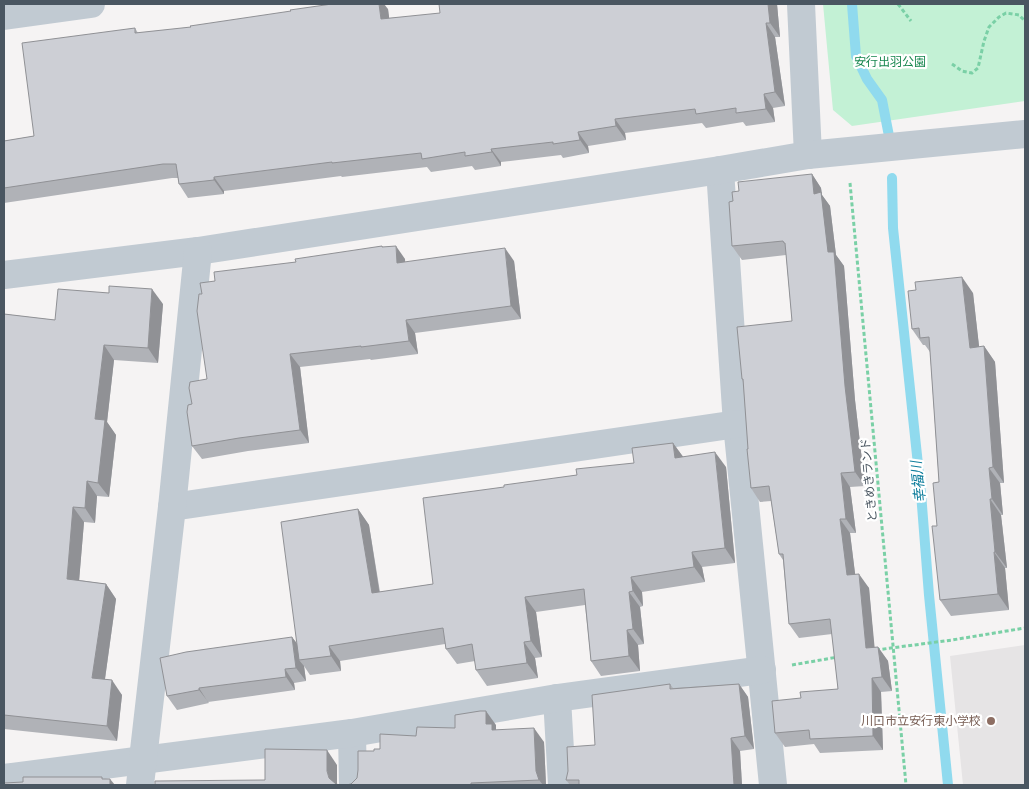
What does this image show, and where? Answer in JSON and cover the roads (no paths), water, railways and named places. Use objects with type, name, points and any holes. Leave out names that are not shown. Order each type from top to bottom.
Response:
[{"type":"street","points":[[4,16],[92,4]]},
{"type":"street","points":[[801,4],[808,155]]},
{"type":"street","points":[[4,275],[198,251],[808,155],[1025,134]]},
{"type":"street","points":[[720,170],[737,424],[773,785]]},
{"type":"street","points":[[142,773],[198,251]]},
{"type":"street","points":[[172,507],[737,424]]},
{"type":"street","points":[[4,778],[142,773],[352,733],[557,698],[762,670]]},
{"type":"street","points":[[557,698],[562,785]]},
{"type":"street","points":[[352,733],[353,785]]},
{"type":"waterway","name":"幸福川","points":[[852,4],[856,56],[867,79],[882,100],[889,136]]},
{"type":"waterway","name":"幸福川","points":[[892,178],[893,228],[921,493],[948,785]]},
{"type":"place","name":"川口市立安行東小学校","points":[[991,721]]},
{"type":"park label","name":"安行出羽公園","points":[[890,62]]}]
